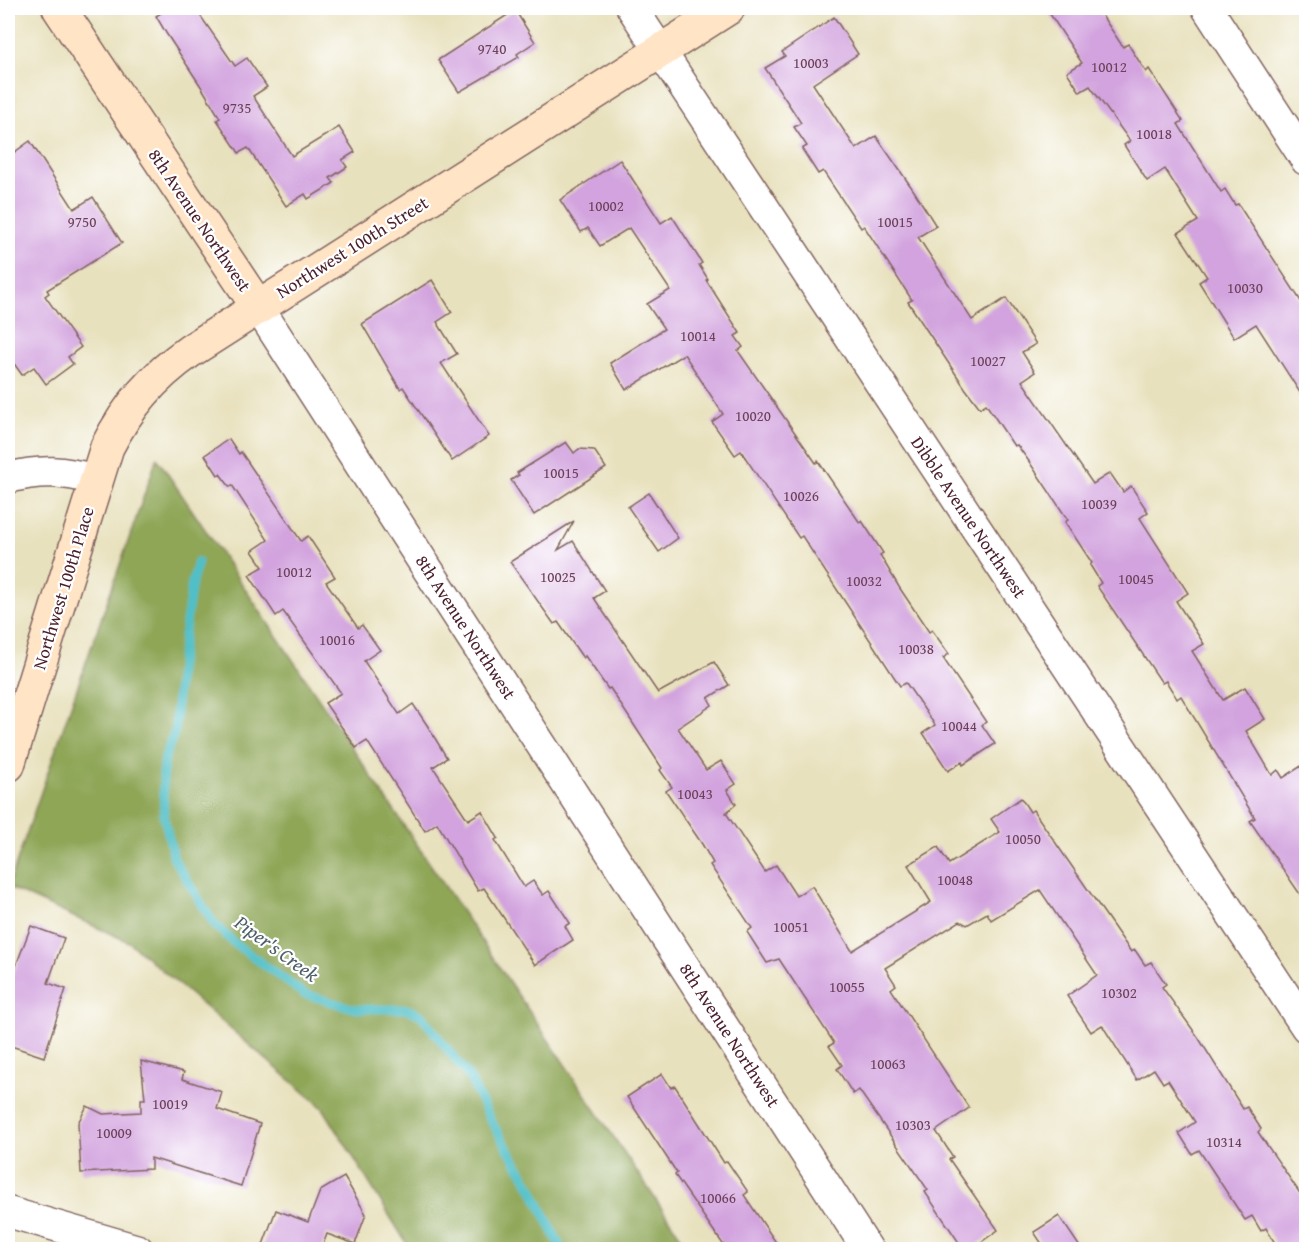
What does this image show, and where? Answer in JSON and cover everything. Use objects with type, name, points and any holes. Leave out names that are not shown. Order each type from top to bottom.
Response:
[{"type":"main road","name":"8th Avenue Northwest","points":[[59,8],[258,307]]},
{"type":"main road","name":"Northwest 100th Street","points":[[97,480],[112,437],[141,393],[164,370],[258,307],[728,8]]},
{"type":"main road","name":"Northwest 100th Place","points":[[8,765],[97,480]]},
{"type":"street","name":"Dibble Avenue Northwest","points":[[632,8],[1306,1027]]},
{"type":"street","points":[[1207,8],[1306,160]]},
{"type":"street","name":"8th Avenue Northwest","points":[[258,307],[868,1250]]},
{"type":"street","points":[[8,478],[33,471],[64,471],[97,480]]},
{"type":"street","points":[[8,1212],[138,1250]]},
{"type":"green space","points":[[157,458],[689,1249],[410,1249],[323,1108],[129,942],[8,887]]},
{"type":"building","points":[[169,8],[195,8],[235,66],[247,58],[267,87],[253,96],[292,156],[339,127],[355,152],[342,160],[347,167],[330,178],[334,183],[308,199],[305,194],[286,206],[248,148],[239,153],[217,120],[220,118],[156,16]]},
{"type":"building","points":[[1046,8],[1097,8],[1123,47],[1128,44],[1146,72],[1149,69],[1183,121],[1178,124],[1221,192],[1225,189],[1235,205],[1238,204],[1306,309],[1306,402],[1256,324],[1234,338],[1199,282],[1207,277],[1178,233],[1198,221],[1165,169],[1147,181],[1124,145],[1130,141],[1090,86],[1080,92],[1067,72],[1082,63]]},
{"type":"building","points":[[515,10],[535,42],[517,54],[519,57],[459,92],[438,60]]},
{"type":"building","points":[[834,17],[858,54],[813,84],[856,149],[876,136],[914,191],[936,226],[918,237],[972,320],[1006,298],[1036,344],[1022,352],[1035,372],[1022,381],[1093,484],[1110,473],[1123,492],[1131,486],[1148,512],[1140,518],[1188,593],[1176,601],[1204,644],[1192,651],[1223,700],[1245,687],[1265,719],[1246,731],[1272,775],[1278,770],[1283,778],[1306,763],[1306,903],[1250,821],[1255,818],[1181,696],[1177,699],[1166,681],[1162,683],[1097,586],[1101,583],[1090,565],[1092,563],[1065,522],[1068,520],[1028,460],[1017,445],[1014,446],[986,404],[980,408],[965,388],[908,302],[912,300],[864,226],[861,228],[823,171],[818,174],[802,149],[807,146],[794,127],[801,123],[765,68],[785,56],[782,52]]},
{"type":"building","points":[[30,141],[74,209],[93,197],[122,243],[47,290],[49,293],[45,296],[81,347],[68,357],[73,364],[46,384],[34,367],[22,375],[8,355],[8,157]]},
{"type":"building","points":[[620,160],[661,223],[672,216],[702,263],[699,265],[708,279],[706,280],[740,333],[735,336],[743,347],[738,351],[816,463],[818,461],[860,523],[862,521],[883,553],[880,555],[899,587],[929,632],[932,630],[949,654],[943,658],[986,722],[982,725],[995,744],[963,765],[962,762],[948,771],[923,733],[935,725],[906,683],[900,686],[802,536],[799,538],[741,451],[735,455],[712,422],[723,414],[684,354],[626,390],[610,363],[664,329],[647,304],[670,290],[629,228],[600,246],[588,228],[581,232],[560,200]]},
{"type":"building","points":[[432,280],[452,312],[437,322],[457,354],[441,363],[489,436],[452,461],[403,387],[400,389],[362,324]]},
{"type":"building","points":[[229,439],[239,454],[241,452],[301,541],[308,536],[335,577],[326,582],[358,628],[362,625],[380,650],[364,661],[399,714],[413,704],[427,725],[447,758],[433,767],[468,820],[482,811],[498,838],[495,840],[524,887],[533,881],[543,895],[549,891],[570,923],[565,926],[573,940],[535,965],[484,888],[478,891],[437,823],[425,831],[367,741],[356,748],[325,703],[341,693],[283,611],[276,616],[249,575],[263,567],[252,551],[268,540],[232,485],[230,487],[220,474],[218,475],[205,455]]},
{"type":"building","points":[[566,442],[574,453],[579,449],[594,450],[606,468],[534,515],[511,480],[519,475],[517,473]]},
{"type":"building","points":[[649,493],[678,538],[659,552],[628,507]]},
{"type":"building","points":[[574,521],[558,550],[573,541],[605,591],[594,598],[658,693],[714,662],[729,685],[708,698],[712,705],[678,728],[706,770],[721,761],[736,784],[727,790],[736,804],[726,813],[765,872],[776,865],[796,896],[812,886],[852,951],[931,902],[908,865],[938,847],[949,864],[1000,832],[991,819],[1021,798],[1030,812],[1033,810],[1131,952],[1135,950],[1145,965],[1151,962],[1166,984],[1162,987],[1198,1037],[1243,1109],[1247,1107],[1261,1129],[1258,1132],[1306,1202],[1306,1244],[1298,1250],[1279,1250],[1266,1228],[1261,1231],[1252,1216],[1245,1220],[1199,1150],[1192,1154],[1179,1133],[1195,1122],[1168,1080],[1163,1083],[1154,1069],[1137,1080],[1102,1025],[1091,1032],[1067,996],[1097,975],[1040,890],[991,920],[987,913],[967,925],[960,921],[885,968],[896,985],[891,989],[969,1108],[936,1131],[953,1157],[949,1159],[998,1230],[970,1250],[964,1250],[925,1192],[928,1190],[859,1090],[853,1094],[837,1069],[842,1065],[829,1046],[834,1043],[779,959],[767,963],[747,932],[752,928],[710,865],[713,863],[702,844],[666,791],[672,787],[660,770],[662,768],[610,688],[608,689],[585,656],[583,658],[558,622],[554,624],[510,562]]},
{"type":"building","points":[[31,926],[64,938],[48,983],[66,989],[44,1057],[8,1045],[8,987]]},
{"type":"building","points":[[141,1061],[184,1072],[182,1079],[222,1092],[217,1109],[260,1124],[241,1186],[151,1158],[151,1169],[81,1173],[78,1123],[87,1106],[103,1114],[141,1112],[141,1099],[145,1099]]},
{"type":"building","points":[[662,1074],[671,1088],[675,1086],[724,1163],[727,1161],[748,1192],[744,1195],[781,1250],[727,1250],[675,1175],[677,1173],[627,1097]]},
{"type":"building","points":[[344,1177],[366,1214],[355,1244],[327,1234],[321,1250],[261,1250],[276,1210],[308,1222],[320,1191]]},
{"type":"building","points":[[1059,1216],[1082,1250],[1046,1250],[1034,1232]]},
{"type":"waterway","name":"Piper's Creek","points":[[198,562],[192,582],[178,678],[175,731],[165,757],[163,773],[164,817],[174,859],[214,924],[234,943],[304,994],[356,1009],[407,1009],[421,1015],[469,1077],[491,1121],[530,1185],[562,1250]]}]
